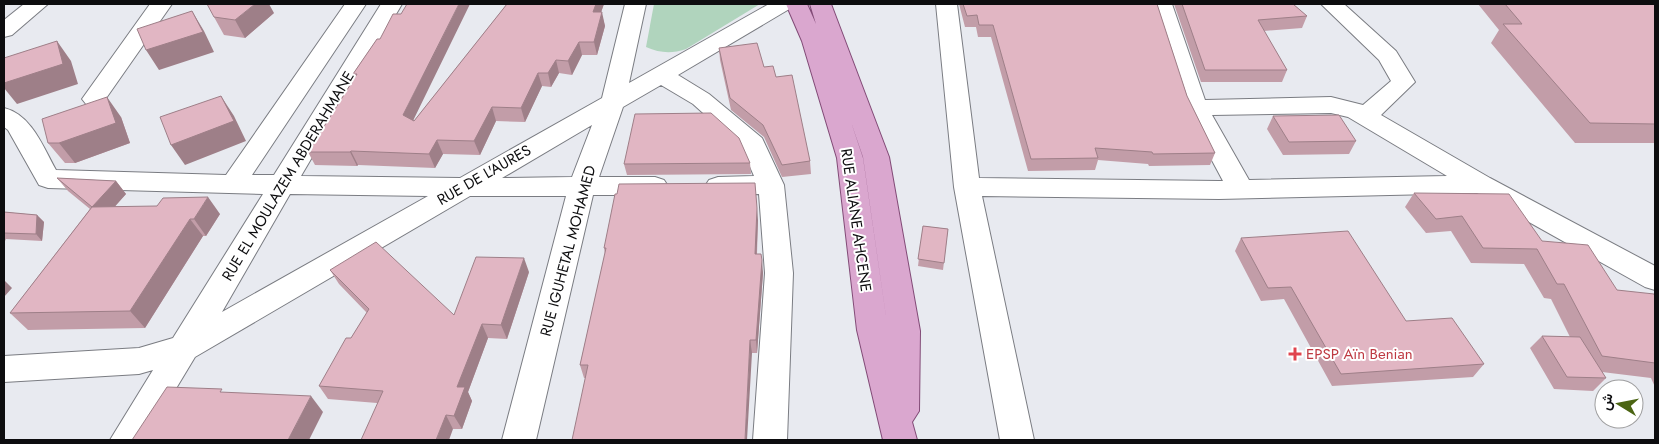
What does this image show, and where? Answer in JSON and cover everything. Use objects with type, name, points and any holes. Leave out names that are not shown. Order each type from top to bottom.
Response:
[{"type":"main road","name":"RUE ALIANE AHCENE","points":[[797,4],[813,41],[850,158],[872,330],[901,440]]},
{"type":"main road","name":"RUE ALIANE AHCENE","points":[[820,4],[876,157],[905,331],[901,440]]},
{"type":"street","points":[[4,30],[37,4]]},
{"type":"street","points":[[94,99],[161,4]]},
{"type":"street","points":[[233,184],[355,4]]},
{"type":"street","name":"RUE EL MOULAZEM ABDERAHMANE","points":[[127,440],[391,4]]},
{"type":"street","name":"RUE IGUHETAL MOHAMED","points":[[519,440],[582,187],[613,101],[635,4]]},
{"type":"street","name":"RUE DE L'AURES","points":[[184,348],[784,4]]},
{"type":"street","points":[[946,4],[967,187],[1018,440]]},
{"type":"street","points":[[1161,4],[1196,108],[1241,189]]},
{"type":"street","points":[[1332,4],[1388,56],[1403,82],[1366,116]]},
{"type":"street","points":[[661,75],[700,99],[753,144],[771,185],[779,272],[770,440]]},
{"type":"street","points":[[1196,108],[1331,105],[1345,107],[1366,116],[1480,184],[1655,279]]},
{"type":"street","points":[[4,116],[18,126],[48,179],[464,187],[771,185]]},
{"type":"street","points":[[967,187],[1241,189],[1480,184]]},
{"type":"street","points":[[4,369],[139,361],[184,348]]},
{"type":"green space","points":[[654,4],[760,4],[686,49],[675,52],[661,52],[646,47]]},
{"type":"building","points":[[207,4],[255,4],[235,20],[214,17]]},
{"type":"building","points":[[407,4],[459,4],[403,115],[414,121],[507,4],[596,4],[593,12],[602,12],[594,42],[579,42],[568,61],[556,60],[548,73],[538,73],[521,108],[492,107],[474,141],[437,140],[429,154],[351,151],[308,152],[357,74],[353,74],[377,39],[380,39],[393,14],[401,14]]},
{"type":"building","points":[[963,4],[1157,4],[1187,96],[1215,153],[1153,154],[1152,152],[1095,148],[1098,158],[1031,159],[993,25],[979,25],[977,15],[967,16]]},
{"type":"building","points":[[1182,4],[1293,4],[1307,16],[1258,20],[1287,70],[1205,70]]},
{"type":"building","points":[[1505,4],[1655,4],[1655,124],[1590,123],[1503,24],[1522,24]]},
{"type":"building","points":[[192,11],[203,32],[146,50],[137,29]]},
{"type":"building","points":[[57,41],[63,64],[4,83],[4,58]]},
{"type":"building","points":[[757,43],[764,67],[773,66],[776,77],[792,75],[810,161],[782,165],[763,125],[730,98],[719,48]]},
{"type":"building","points":[[221,96],[234,121],[171,145],[160,117]]},
{"type":"building","points":[[107,97],[116,123],[59,143],[48,143],[42,119]]},
{"type":"building","points":[[711,113],[739,138],[750,163],[624,164],[635,114]]},
{"type":"building","points":[[1339,115],[1356,141],[1289,142],[1273,116]]},
{"type":"building","points":[[57,178],[116,181],[92,207]]},
{"type":"building","points":[[755,183],[757,208],[755,254],[761,254],[762,260],[756,340],[750,340],[745,440],[572,440],[588,365],[580,365],[606,248],[604,248],[615,194],[617,194],[619,184]]},
{"type":"building","points":[[1414,193],[1509,194],[1542,241],[1588,245],[1617,290],[1654,294],[1655,363],[1602,356],[1564,284],[1557,284],[1537,249],[1483,248],[1462,216],[1436,219]]},
{"type":"building","points":[[208,197],[194,219],[190,219],[130,311],[10,313],[92,207],[157,206],[163,198]]},
{"type":"building","points":[[4,212],[37,215],[36,234],[4,233]]},
{"type":"building","points":[[923,226],[948,229],[944,263],[918,259]]},
{"type":"building","points":[[1348,231],[1406,321],[1452,318],[1484,364],[1341,374],[1291,287],[1268,288],[1241,238]]},
{"type":"building","points":[[376,242],[454,315],[476,257],[524,258],[501,325],[482,324],[457,387],[465,387],[454,416],[446,415],[436,440],[361,440],[383,391],[319,386],[346,338],[351,338],[369,309],[330,270]]},
{"type":"building","points":[[1542,336],[1580,337],[1606,378],[1567,377]]},
{"type":"building","points":[[167,387],[222,389],[220,392],[311,396],[288,440],[132,440]]},
{"type":"place","name":"EPSP Aïn Benian","points":[[1295,354]]}]
